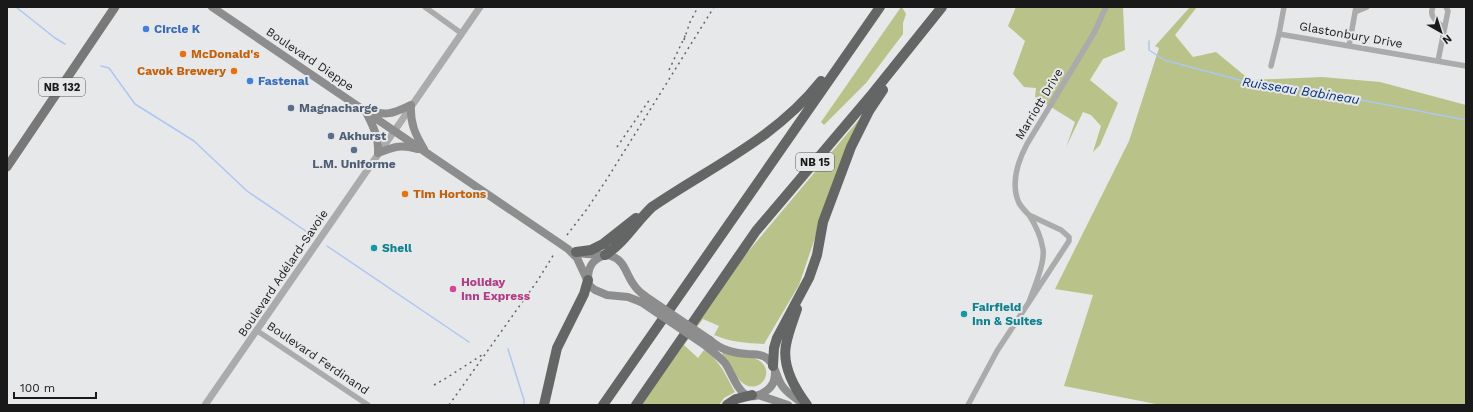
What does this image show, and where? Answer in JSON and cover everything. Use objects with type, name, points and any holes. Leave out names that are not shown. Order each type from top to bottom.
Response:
[{"type":"highway","points":[[572,251],[591,250],[603,244],[652,207],[757,141],[790,115],[815,88],[879,7]]},
{"type":"highway","name":"NB 15","points":[[603,405],[879,7]]},
{"type":"highway","name":"NB 15","points":[[636,405],[756,231],[923,32],[942,7]]},
{"type":"highway","points":[[806,405],[790,376],[786,360],[786,345],[817,255],[823,222],[851,147],[869,111],[923,32]]},
{"type":"highway","points":[[605,255],[622,242],[652,207]]},
{"type":"highway","points":[[544,405],[557,348],[584,294],[588,280]]},
{"type":"highway","points":[[774,368],[774,348],[777,338],[803,292]]},
{"type":"highway","points":[[727,405],[736,399],[755,395]]},
{"type":"main road","name":"NB 132","points":[[7,167],[115,7]]},
{"type":"main road","name":"Boulevard Dieppe","points":[[212,7],[572,251]]},
{"type":"main road","points":[[365,110],[387,114],[412,105],[412,124],[416,136],[425,151]]},
{"type":"main road","points":[[365,110],[376,133],[378,140],[378,153],[400,146],[407,146],[425,151]]},
{"type":"main road","points":[[572,251],[586,255],[605,255],[618,259],[643,299],[708,343],[731,352],[763,356],[769,360],[774,368],[782,387],[806,405]]},
{"type":"main road","points":[[572,251],[577,258],[590,286],[600,293],[643,299]]},
{"type":"main road","points":[[588,280],[589,267],[593,262],[605,255]]},
{"type":"main road","points":[[708,343],[724,362],[740,391],[788,405]]},
{"type":"main road","points":[[755,395],[764,392],[773,385],[774,368]]},
{"type":"street","points":[[425,7],[461,34]]},
{"type":"street","points":[[412,105],[480,7]]},
{"type":"street","name":"Marriott Drive","points":[[1029,302],[1042,264],[1043,250],[1036,230],[1029,215],[1019,202],[1016,192],[1016,173],[1018,163],[1027,144],[1094,33],[1106,7]]},
{"type":"street","points":[[1271,66],[1284,7]]},
{"type":"street","points":[[1349,46],[1356,9],[1367,7]]},
{"type":"street","points":[[1433,7],[1431,10],[1432,15],[1444,29]]},
{"type":"street","points":[[1438,61],[1448,12],[1446,7]]},
{"type":"street","name":"Glastonbury Drive","points":[[1279,34],[1466,66]]},
{"type":"street","name":"Boulevard Adélard-Savoie","points":[[205,405],[378,153],[397,132],[412,105]]},
{"type":"street","name":"Marriott Drive","points":[[968,405],[997,352],[1069,241],[1069,237],[1061,230],[1029,215]]},
{"type":"street","name":"Boulevard Ferdinand","points":[[256,330],[368,405]]},
{"type":"green space","points":[[901,7],[906,14],[903,23],[903,34],[866,83],[824,125],[821,122]]},
{"type":"green space","points":[[1016,7],[1123,7],[1125,50],[1103,59],[1090,80],[1118,103],[1100,145],[1093,152],[1101,126],[1091,115],[1083,112],[1066,147],[1075,122],[1035,97],[1036,88],[1024,87],[1013,74],[1025,41],[1008,26]]},
{"type":"green space","points":[[1190,7],[1197,7],[1175,35],[1193,57],[1216,52],[1250,80],[1322,77],[1380,82],[1466,105],[1466,405],[1161,405],[1064,386],[1093,295],[1055,289],[1129,141],[1159,48],[1155,46]]},
{"type":"green space","points":[[862,116],[818,229],[799,285],[764,344],[732,341],[714,335],[719,326],[703,319],[684,345],[698,358],[704,350],[715,359],[735,392],[724,398],[719,405],[640,405],[741,260]]},
{"type":"green space","points":[[723,352],[744,355],[756,359],[766,368],[765,379],[756,386],[744,384],[734,374],[722,354]]},
{"type":"waterway","points":[[16,7],[55,38],[65,44]]},
{"type":"waterway","name":"Ruisseau Babineau","points":[[1149,41],[1149,50],[1164,60],[1262,86],[1287,87],[1314,91],[1466,120]]},
{"type":"waterway","points":[[101,66],[109,68],[135,104],[194,141],[247,191],[310,234]]},
{"type":"waterway","points":[[327,246],[469,342]]},
{"type":"waterway","points":[[508,349],[524,400],[524,405]]},
{"type":"railway","points":[[684,40],[690,22],[698,7]]},
{"type":"railway","points":[[567,235],[607,179],[714,7]]},
{"type":"railway","points":[[669,70],[686,34]]},
{"type":"railway","points":[[617,147],[650,99]]},
{"type":"railway","points":[[449,405],[538,280],[554,254]]},
{"type":"railway","points":[[434,385],[482,355]]},
{"type":"place","name":"Circle K","points":[[146,29]]},
{"type":"place","name":"McDonald's","points":[[183,54]]},
{"type":"place","name":"Cavok Brewery","points":[[234,71]]},
{"type":"place","name":"Fastenal","points":[[250,81]]},
{"type":"place","name":"Magnacharge","points":[[291,108]]},
{"type":"place","name":"Akhurst","points":[[331,136]]},
{"type":"place","name":"L.M. Uniforme","points":[[354,150]]},
{"type":"place","name":"Tim Hortons","points":[[405,194]]},
{"type":"place","name":"Shell","points":[[374,248]]},
{"type":"place","name":"Holiday Inn Express","points":[[453,289]]},
{"type":"place","name":"Fairfield Inn & Suites","points":[[964,314]]}]
